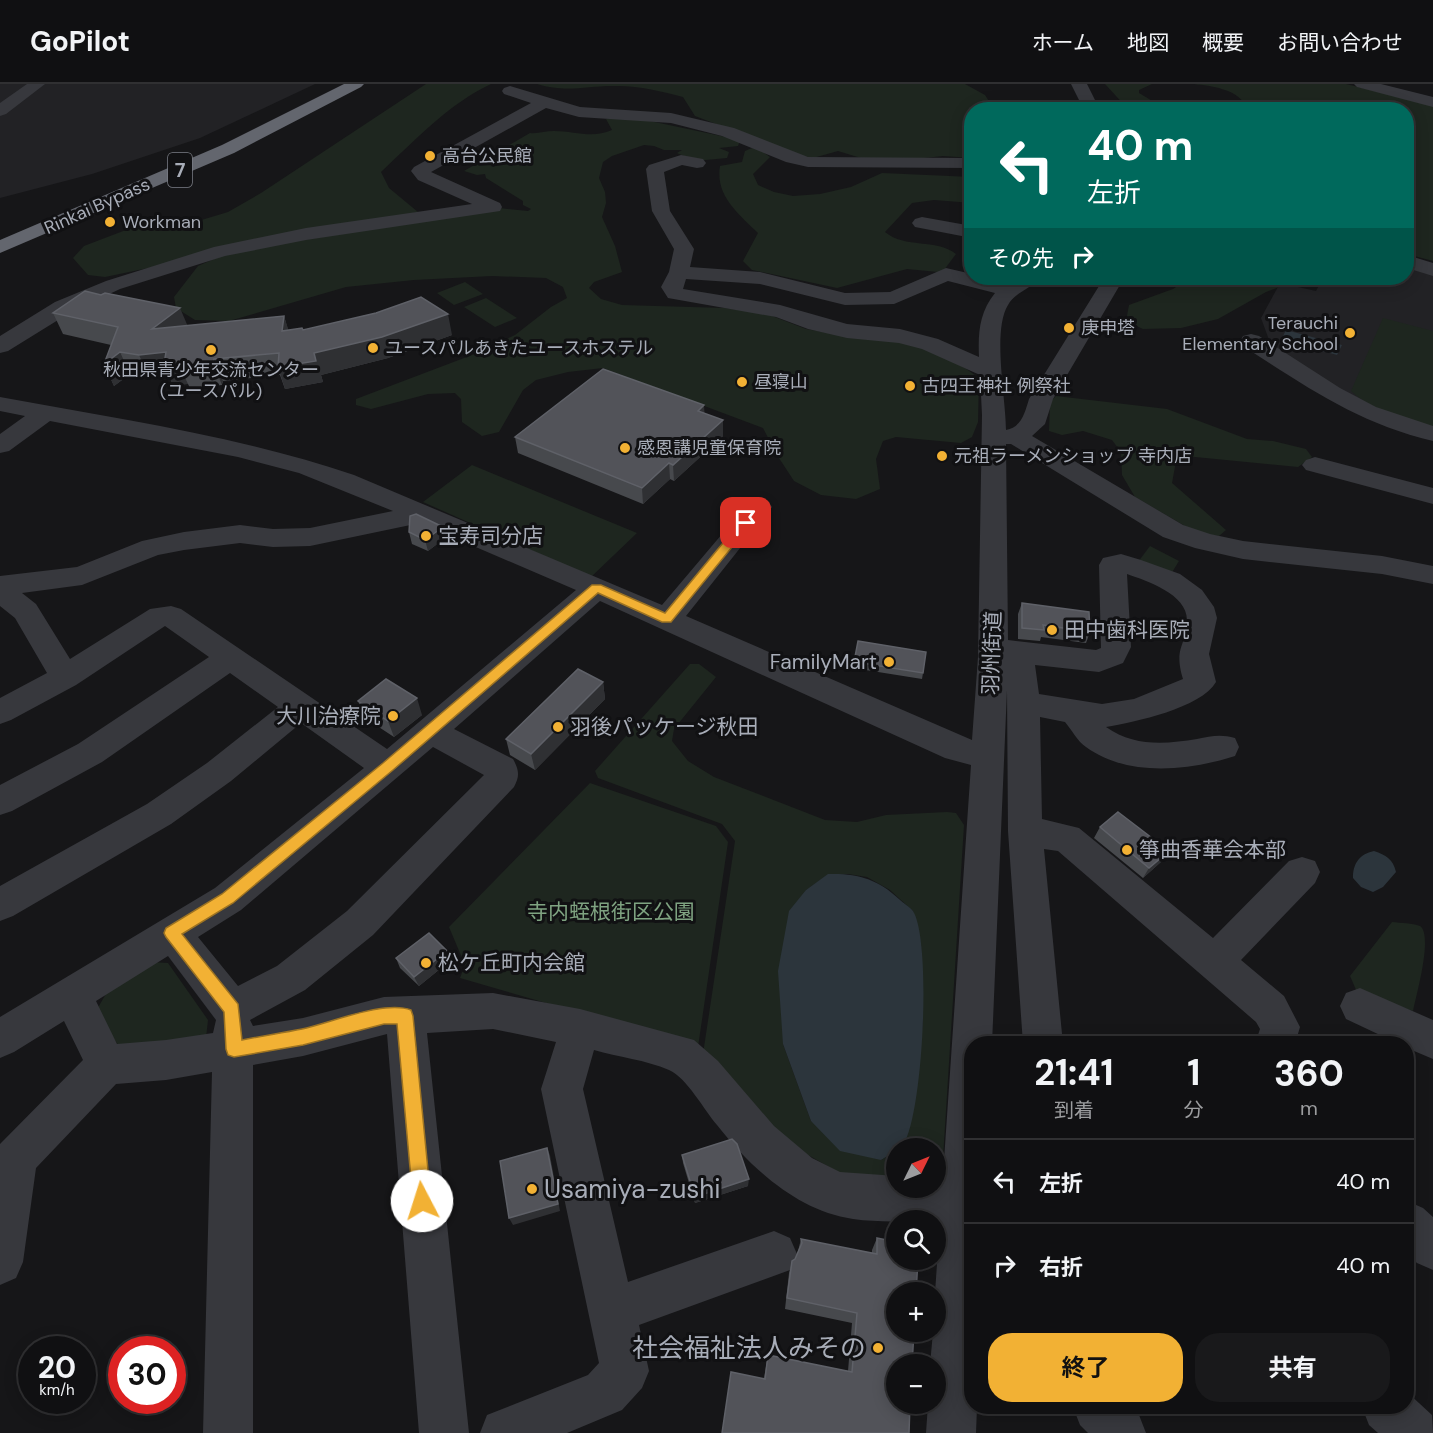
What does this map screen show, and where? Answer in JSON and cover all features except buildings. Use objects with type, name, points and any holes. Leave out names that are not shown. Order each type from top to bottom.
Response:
[{"type":"highway","name":"Rinkai Bypass","points":[[0,236],[195,154],[262,124],[340,84]]},
{"type":"highway","name":"Rinkai Bypass","points":[[0,248],[228,149],[356,84]]},
{"type":"street","points":[[0,111],[37,84]]},
{"type":"street","points":[[1079,84],[1088,102]]},
{"type":"street","points":[[1362,84],[1433,102]]},
{"type":"street","points":[[487,116],[517,93],[579,112],[672,118],[728,132],[792,158],[808,162],[964,163]]},
{"type":"street","points":[[609,113],[626,101],[674,103]]},
{"type":"street","points":[[0,346],[63,307],[113,285],[221,251],[306,234],[493,207],[424,176],[420,171],[544,102]]},
{"type":"street","points":[[697,163],[681,160],[654,169],[661,211],[684,249],[679,272],[672,287],[675,294],[780,311],[816,324],[846,331],[900,336],[930,344],[991,371]]},
{"type":"street","points":[[922,224],[964,231]]},
{"type":"street","points":[[1414,263],[1433,270]]},
{"type":"street","points":[[679,272],[760,278],[845,299],[894,298],[946,274],[964,279]]},
{"type":"street","points":[[989,285],[1008,290]]},
{"type":"street","name":"羽州街道","points":[[973,1036],[988,757],[1006,650],[1005,437],[991,371],[989,330],[996,306],[1008,290],[1016,285]]},
{"type":"street","points":[[1005,437],[1033,424],[1041,399],[1110,285]]},
{"type":"street","points":[[1251,341],[1332,393],[1368,412],[1433,434]]},
{"type":"street","points":[[0,404],[240,450],[308,468],[345,481],[597,588],[957,749],[988,757]]},
{"type":"street","points":[[0,446],[46,412]]},
{"type":"street","points":[[1005,437],[1173,531],[1205,542],[1243,550],[1382,565],[1433,575]]},
{"type":"street","points":[[1315,465],[1433,496]]},
{"type":"street","points":[[667,619],[759,507]]},
{"type":"street","points":[[0,586],[82,576],[152,547],[184,541],[240,534],[273,538],[310,537],[422,514]]},
{"type":"street","points":[[1024,703],[1102,716],[1138,710],[1193,688],[1200,682],[1193,652],[1202,620],[1200,608],[1173,582],[1120,563],[1113,565],[1116,647],[1112,655],[1099,661],[1006,650],[1024,703],[1025,831],[1042,1036]]},
{"type":"street","points":[[0,1039],[228,899],[388,767],[597,588]]},
{"type":"street","points":[[0,591],[26,611],[65,677]]},
{"type":"street","points":[[0,712],[65,677],[160,616],[171,616],[388,767]]},
{"type":"street","points":[[0,801],[90,753],[231,657]]},
{"type":"street","points":[[0,905],[159,814],[219,772],[302,705]]},
{"type":"street","points":[[1076,713],[1095,737],[1124,753],[1168,756],[1222,747]]},
{"type":"street","points":[[0,1262],[16,1158],[106,1065],[166,1060],[233,1029],[291,978],[360,924],[502,778],[501,768],[429,730]]},
{"type":"street","points":[[1025,831],[1067,838],[1270,1009],[1280,1028],[1278,1036]]},
{"type":"street","points":[[1215,961],[1302,872]]},
{"type":"street","points":[[172,933],[233,1029],[228,1433]]},
{"type":"street","points":[[72,995],[106,1065]]},
{"type":"street","points":[[1360,1006],[1433,1040]]},
{"type":"street","points":[[233,1029],[303,1037],[384,1016],[493,1011],[580,1028],[680,1054],[691,1061],[719,1098],[773,1154],[801,1176],[839,1194],[878,1197],[964,1197]]},
{"type":"street","points":[[405,1016],[444,1433]]},
{"type":"street","points":[[505,1433],[605,1393],[625,1371],[562,1089],[580,1028]]},
{"type":"street","name":"羽州街道","points":[[951,1433],[964,1197]]},
{"type":"street","points":[[1414,1230],[1433,1247]]},
{"type":"street","points":[[612,1311],[774,1254]]},
{"type":"street","points":[[1104,1414],[1121,1433]]},
{"type":"street","points":[[1394,1414],[1414,1433]]},
{"type":"shaded area","points":[[0,84],[315,84],[200,138],[92,174],[0,198]]},
{"type":"shaded area","name":"Terauchi Elementary School","points":[[1414,267],[1433,274],[1433,430],[1340,391],[1272,348],[1261,318],[1279,285],[1316,291],[1319,285],[1414,285]]},
{"type":"shaded area","points":[[1286,330],[1342,345],[1337,355],[1281,340]]},
{"type":"shaded area","points":[[1374,851],[1388,858],[1396,872],[1383,887],[1373,892],[1361,887],[1353,878],[1358,860]]},
{"type":"shaded area","points":[[828,874],[858,876],[875,882],[891,892],[913,911],[919,928],[922,956],[923,1028],[916,1100],[906,1138],[886,1138],[886,1157],[881,1160],[840,1151],[811,1121],[783,1044],[778,971],[789,911],[806,890]]},
{"type":"green space","points":[[426,84],[491,84],[447,112],[381,172],[389,188],[418,212],[105,277],[88,275],[73,258],[84,246],[139,225],[158,223],[185,225],[228,212],[261,193]]},
{"type":"green space","points":[[537,84],[965,84],[985,95],[990,102],[964,102],[964,157],[943,156],[896,161],[864,159],[838,151],[813,158],[798,155],[695,116],[683,97],[657,91],[631,86],[567,89]]},
{"type":"green space","points":[[1105,84],[1152,84],[1139,90],[1139,93],[1154,102],[1122,102]]},
{"type":"green space","points":[[1194,84],[1346,84],[1433,105],[1433,261],[1414,256],[1414,102],[1243,102],[1235,95],[1215,87]]},
{"type":"green space","points":[[617,117],[645,120],[740,140],[738,146],[719,148],[729,152],[727,158],[695,161],[677,153],[682,150],[664,150],[644,145],[612,156],[603,162],[599,178],[605,192],[606,203],[602,217],[615,246],[622,272],[594,282],[589,288],[601,299],[622,305],[725,308],[767,314],[806,329],[839,335],[900,340],[931,350],[979,378],[978,422],[972,437],[961,443],[896,437],[883,441],[876,459],[880,489],[856,499],[821,495],[794,481],[763,428],[603,368],[568,372],[536,380],[523,390],[499,432],[482,436],[462,422],[461,399],[455,393],[428,394],[371,409],[356,405],[356,399],[472,355],[515,335],[551,307],[567,298],[563,287],[546,278],[492,276],[414,280],[346,287],[229,321],[195,320],[176,308],[174,297],[198,266],[230,252],[499,208],[528,211],[531,209],[523,205],[523,201],[486,178],[485,174],[477,175],[464,171],[530,133],[554,131],[583,134],[605,133],[612,130],[606,119]]},
{"type":"green space","points":[[752,148],[770,157],[753,174],[758,185],[774,192],[793,196],[820,194],[851,187],[882,173],[964,177],[964,202],[934,200],[912,203],[885,232],[902,240],[939,246],[956,254],[944,270],[938,272],[907,269],[837,288],[752,270],[743,261],[758,233],[730,204],[719,177],[720,166],[742,162],[745,151]]},
{"type":"green space","points":[[465,282],[483,294],[454,305],[437,293]]},
{"type":"green space","points":[[1179,285],[1284,285],[1266,292],[1218,319],[1181,328],[1143,329],[1126,321],[1129,305]]},
{"type":"green space","points":[[486,298],[517,318],[495,327],[464,307]]},
{"type":"green space","points":[[1383,318],[1433,331],[1433,429],[1379,409],[1351,391]]},
{"type":"green space","points":[[1056,396],[1167,409],[1247,439],[1273,441],[1306,449],[1312,457],[1298,467],[1185,456],[1176,461],[1172,483],[1226,530],[1219,536],[1197,533],[1135,497],[1122,475],[1121,452],[1112,440],[1083,431],[1062,435],[1049,431],[1050,402]]},
{"type":"green space","points":[[472,465],[637,533],[591,577],[423,502]]},
{"type":"green space","points":[[1150,546],[1179,561],[1171,574],[1138,562]]},
{"type":"green space","points":[[690,664],[699,664],[716,677],[674,729],[672,741],[688,761],[714,777],[825,820],[857,822],[886,815],[956,813],[964,825],[944,1138],[904,1138],[918,1066],[923,1021],[921,944],[913,911],[890,890],[867,877],[848,874],[828,875],[806,890],[783,1044],[811,1121],[881,1160],[886,1157],[886,1181],[847,1177],[801,1151],[747,1105],[703,1054],[735,841],[722,824],[598,778],[595,771]]},
{"type":"green space","name":"寺内蛭根街区公園","points":[[590,783],[716,826],[728,842],[698,1047],[460,978],[465,965],[449,927]]},
{"type":"green space","points":[[1392,922],[1417,925],[1424,931],[1425,952],[1413,1011],[1357,992],[1350,976]]},
{"type":"green space","points":[[149,962],[168,963],[208,1020],[206,1038],[120,1048],[96,1011],[110,987]]},
{"type":"place","name":"高台公民館","points":[[430,156]]},
{"type":"place","name":"Workman","points":[[110,222]]},
{"type":"place","name":"庚申塔","points":[[1069,328]]},
{"type":"place","name":"Terauchi Elementary School","points":[[1350,333]]},
{"type":"place","name":"ユースパルあきたユースホステル","points":[[373,348]]},
{"type":"place","name":"秋田県青少年交流センター (ユースパル)","points":[[211,350]]},
{"type":"place","name":"昼寝山","points":[[742,382]]},
{"type":"place","name":"古四王神社 例祭社","points":[[910,386]]},
{"type":"place","name":"感恩講児童保育院","points":[[625,448]]},
{"type":"place","name":"元祖ラーメンショップ 寺内店","points":[[942,456]]},
{"type":"place","name":"宝寿司分店","points":[[426,536]]},
{"type":"place","name":"田中歯科医院","points":[[1052,630]]},
{"type":"place","name":"FamilyMart","points":[[889,662]]},
{"type":"place","name":"大川治療院","points":[[393,716]]},
{"type":"place","name":"羽後パッケージ秋田","points":[[558,727]]},
{"type":"place","name":"箏曲香華会本部","points":[[1127,850]]},
{"type":"place","name":"松ケ丘町内会館","points":[[426,963]]},
{"type":"place","name":"Usamiya-zushi","points":[[532,1189]]},
{"type":"place","name":"社会福祉法人みその","points":[[878,1348]]},
{"type":"route","points":[[422,1201],[405,1016],[384,1016],[303,1037],[234,1049],[232,1009],[172,933],[228,899],[388,767],[597,588],[667,619],[746,523]]}]
